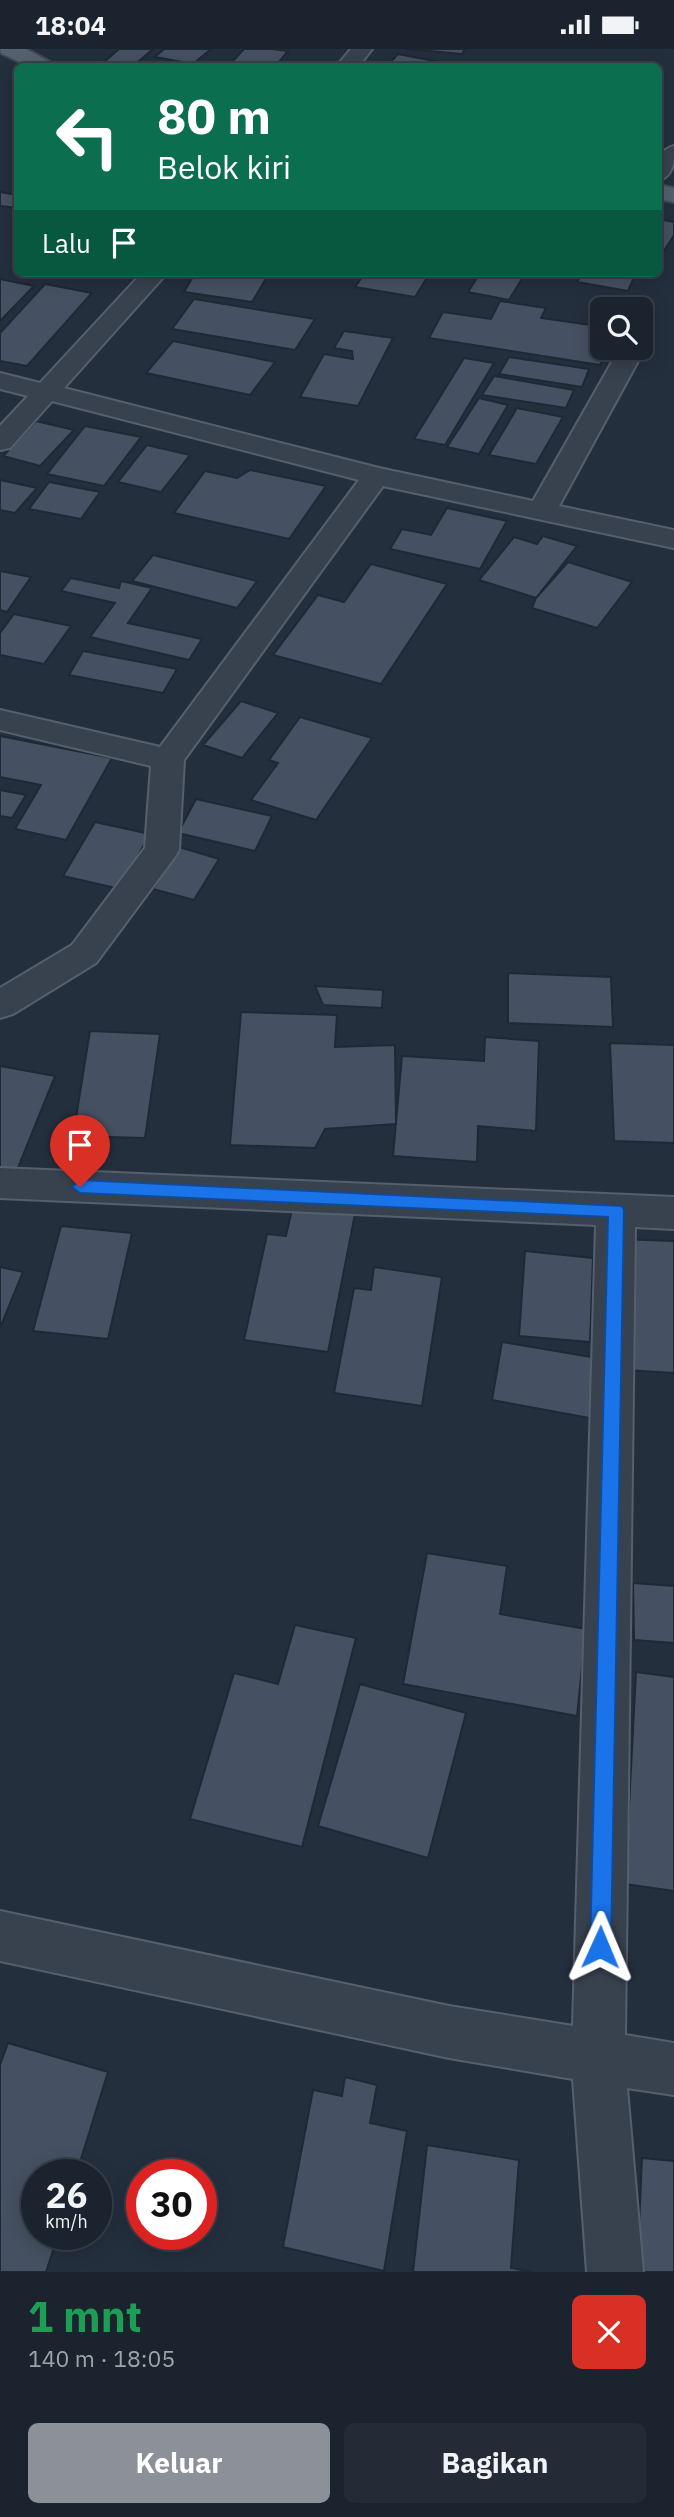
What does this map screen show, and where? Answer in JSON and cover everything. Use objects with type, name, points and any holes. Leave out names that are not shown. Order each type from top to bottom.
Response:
[{"type":"main road","points":[[8,49],[40,63]]},
{"type":"street","points":[[350,63],[362,49]]},
{"type":"street","points":[[662,169],[674,153]]},
{"type":"street","points":[[0,442],[151,277]]},
{"type":"street","points":[[543,509],[626,360]]},
{"type":"street","points":[[0,381],[376,476],[543,509],[674,539]]},
{"type":"street","points":[[0,1005],[84,954],[162,850],[168,759],[376,476]]},
{"type":"street","points":[[0,720],[168,759]]},
{"type":"street","points":[[0,1183],[674,1213]]},
{"type":"street","points":[[615,2272],[598,2056],[616,1210]]},
{"type":"street","points":[[0,1937],[449,2032],[674,2069]]},
{"type":"building","points":[[119,49],[153,49],[137,63],[104,62]]},
{"type":"building","points":[[164,49],[211,49],[194,63],[155,57]]},
{"type":"building","points":[[244,49],[288,51],[278,63],[232,62]]},
{"type":"building","points":[[406,49],[465,49],[462,54]]},
{"type":"building","points":[[398,54],[445,63],[390,63]]},
{"type":"building","points":[[0,192],[14,194],[14,208],[0,206]]},
{"type":"building","points":[[662,220],[674,222],[674,235],[664,251]]},
{"type":"building","points":[[193,277],[267,277],[252,302],[184,292]]},
{"type":"building","points":[[362,277],[428,277],[415,297],[355,287]]},
{"type":"building","points":[[477,277],[523,277],[509,300],[468,292]]},
{"type":"building","points":[[580,277],[634,277],[628,291],[577,282]]},
{"type":"building","points":[[0,279],[34,286],[0,321]]},
{"type":"building","points":[[45,284],[92,293],[27,366],[0,361],[0,333]]},
{"type":"building","points":[[194,299],[315,319],[295,350],[172,329]]},
{"type":"building","points":[[500,301],[546,308],[541,318],[590,325],[590,360],[602,360],[600,365],[429,338],[443,312],[491,319]]},
{"type":"building","points":[[344,331],[393,338],[358,406],[300,397],[324,354],[353,359],[352,351],[334,348]]},
{"type":"building","points":[[173,341],[275,362],[250,395],[146,373]]},
{"type":"building","points":[[509,357],[589,369],[582,387],[499,374]]},
{"type":"building","points":[[464,358],[494,363],[445,445],[414,439]]},
{"type":"building","points":[[494,376],[574,390],[566,408],[482,395]]},
{"type":"building","points":[[479,398],[508,405],[479,454],[447,447]]},
{"type":"building","points":[[517,408],[563,417],[536,464],[489,455]]},
{"type":"building","points":[[36,421],[74,430],[40,466],[3,456]]},
{"type":"building","points":[[85,426],[141,437],[104,486],[47,474]]},
{"type":"building","points":[[147,445],[190,455],[161,492],[118,482]]},
{"type":"building","points":[[250,470],[326,486],[289,539],[174,513],[205,471],[237,478]]},
{"type":"building","points":[[0,480],[37,488],[15,513],[0,510]]},
{"type":"building","points":[[49,482],[100,492],[81,519],[29,509]]},
{"type":"building","points":[[447,508],[507,521],[480,569],[390,549],[402,529],[431,535]]},
{"type":"building","points":[[543,536],[577,546],[536,598],[479,580],[514,537],[537,544]]},
{"type":"building","points":[[153,555],[257,581],[237,608],[132,581]]},
{"type":"building","points":[[568,562],[632,582],[597,628],[532,608],[536,598]]},
{"type":"building","points":[[371,564],[447,584],[381,684],[273,655],[318,595],[344,602]]},
{"type":"building","points":[[0,571],[31,577],[7,612],[0,610]]},
{"type":"building","points":[[71,578],[119,588],[121,581],[152,588],[128,623],[202,639],[189,660],[90,637],[115,603],[61,591]]},
{"type":"building","points":[[14,614],[71,626],[44,664],[0,655],[0,633]]},
{"type":"building","points":[[83,651],[177,669],[163,693],[69,675]]},
{"type":"building","points":[[241,701],[278,713],[242,758],[203,745]]},
{"type":"building","points":[[300,717],[372,738],[316,820],[251,800],[278,763],[269,760]]},
{"type":"building","points":[[0,736],[112,758],[66,840],[15,829],[41,785],[0,777]]},
{"type":"building","points":[[0,790],[26,795],[12,818],[0,816]]},
{"type":"building","points":[[196,799],[272,816],[255,851],[178,833]]},
{"type":"building","points":[[95,822],[150,834],[120,889],[63,876]]},
{"type":"building","points":[[179,847],[219,859],[194,900],[153,889]]},
{"type":"building","points":[[508,973],[611,977],[613,1027],[508,1023]]},
{"type":"building","points":[[315,986],[383,990],[382,1008],[323,1005]]},
{"type":"building","points":[[241,1012],[337,1015],[335,1047],[395,1045],[396,1124],[325,1129],[315,1148],[230,1145]]},
{"type":"building","points":[[90,1031],[160,1034],[145,1138],[73,1136]]},
{"type":"building","points":[[485,1037],[539,1041],[536,1131],[478,1126],[477,1162],[393,1156],[402,1056],[484,1061]]},
{"type":"building","points":[[610,1043],[674,1045],[674,1143],[614,1141]]},
{"type":"building","points":[[0,1066],[55,1076],[15,1175],[0,1173]]},
{"type":"building","points":[[293,1205],[355,1214],[328,1352],[244,1340],[267,1234],[286,1236]]},
{"type":"building","points":[[61,1226],[132,1233],[108,1339],[33,1331]]},
{"type":"building","points":[[619,1239],[674,1241],[674,1373],[626,1370]]},
{"type":"building","points":[[525,1251],[593,1258],[590,1342],[519,1336]]},
{"type":"building","points":[[0,1267],[23,1272],[0,1328]]},
{"type":"building","points":[[374,1267],[442,1277],[422,1406],[334,1393],[354,1288],[371,1290]]},
{"type":"building","points":[[502,1342],[603,1359],[595,1419],[492,1400]]},
{"type":"building","points":[[427,1553],[507,1566],[500,1614],[586,1629],[577,1716],[403,1684]]},
{"type":"building","points":[[633,1583],[674,1586],[674,1643],[634,1640]]},
{"type":"building","points":[[295,1625],[356,1638],[302,1847],[190,1819],[234,1673],[278,1684]]},
{"type":"building","points":[[636,1672],[674,1677],[674,1891],[625,1884]]},
{"type":"building","points":[[360,1684],[466,1713],[428,1858],[318,1826]]},
{"type":"building","points":[[8,2043],[108,2072],[81,2159],[21,2159],[21,2250],[53,2250],[46,2272],[0,2272],[0,2065]]},
{"type":"building","points":[[345,2077],[377,2085],[370,2123],[407,2131],[384,2271],[283,2247],[313,2090],[342,2096]]},
{"type":"building","points":[[427,2145],[519,2160],[511,2268],[533,2272],[413,2272]]},
{"type":"building","points":[[642,2158],[674,2161],[674,2272],[637,2272]]},
{"type":"route","points":[[80,1187],[616,1210],[600,1947]]}]
